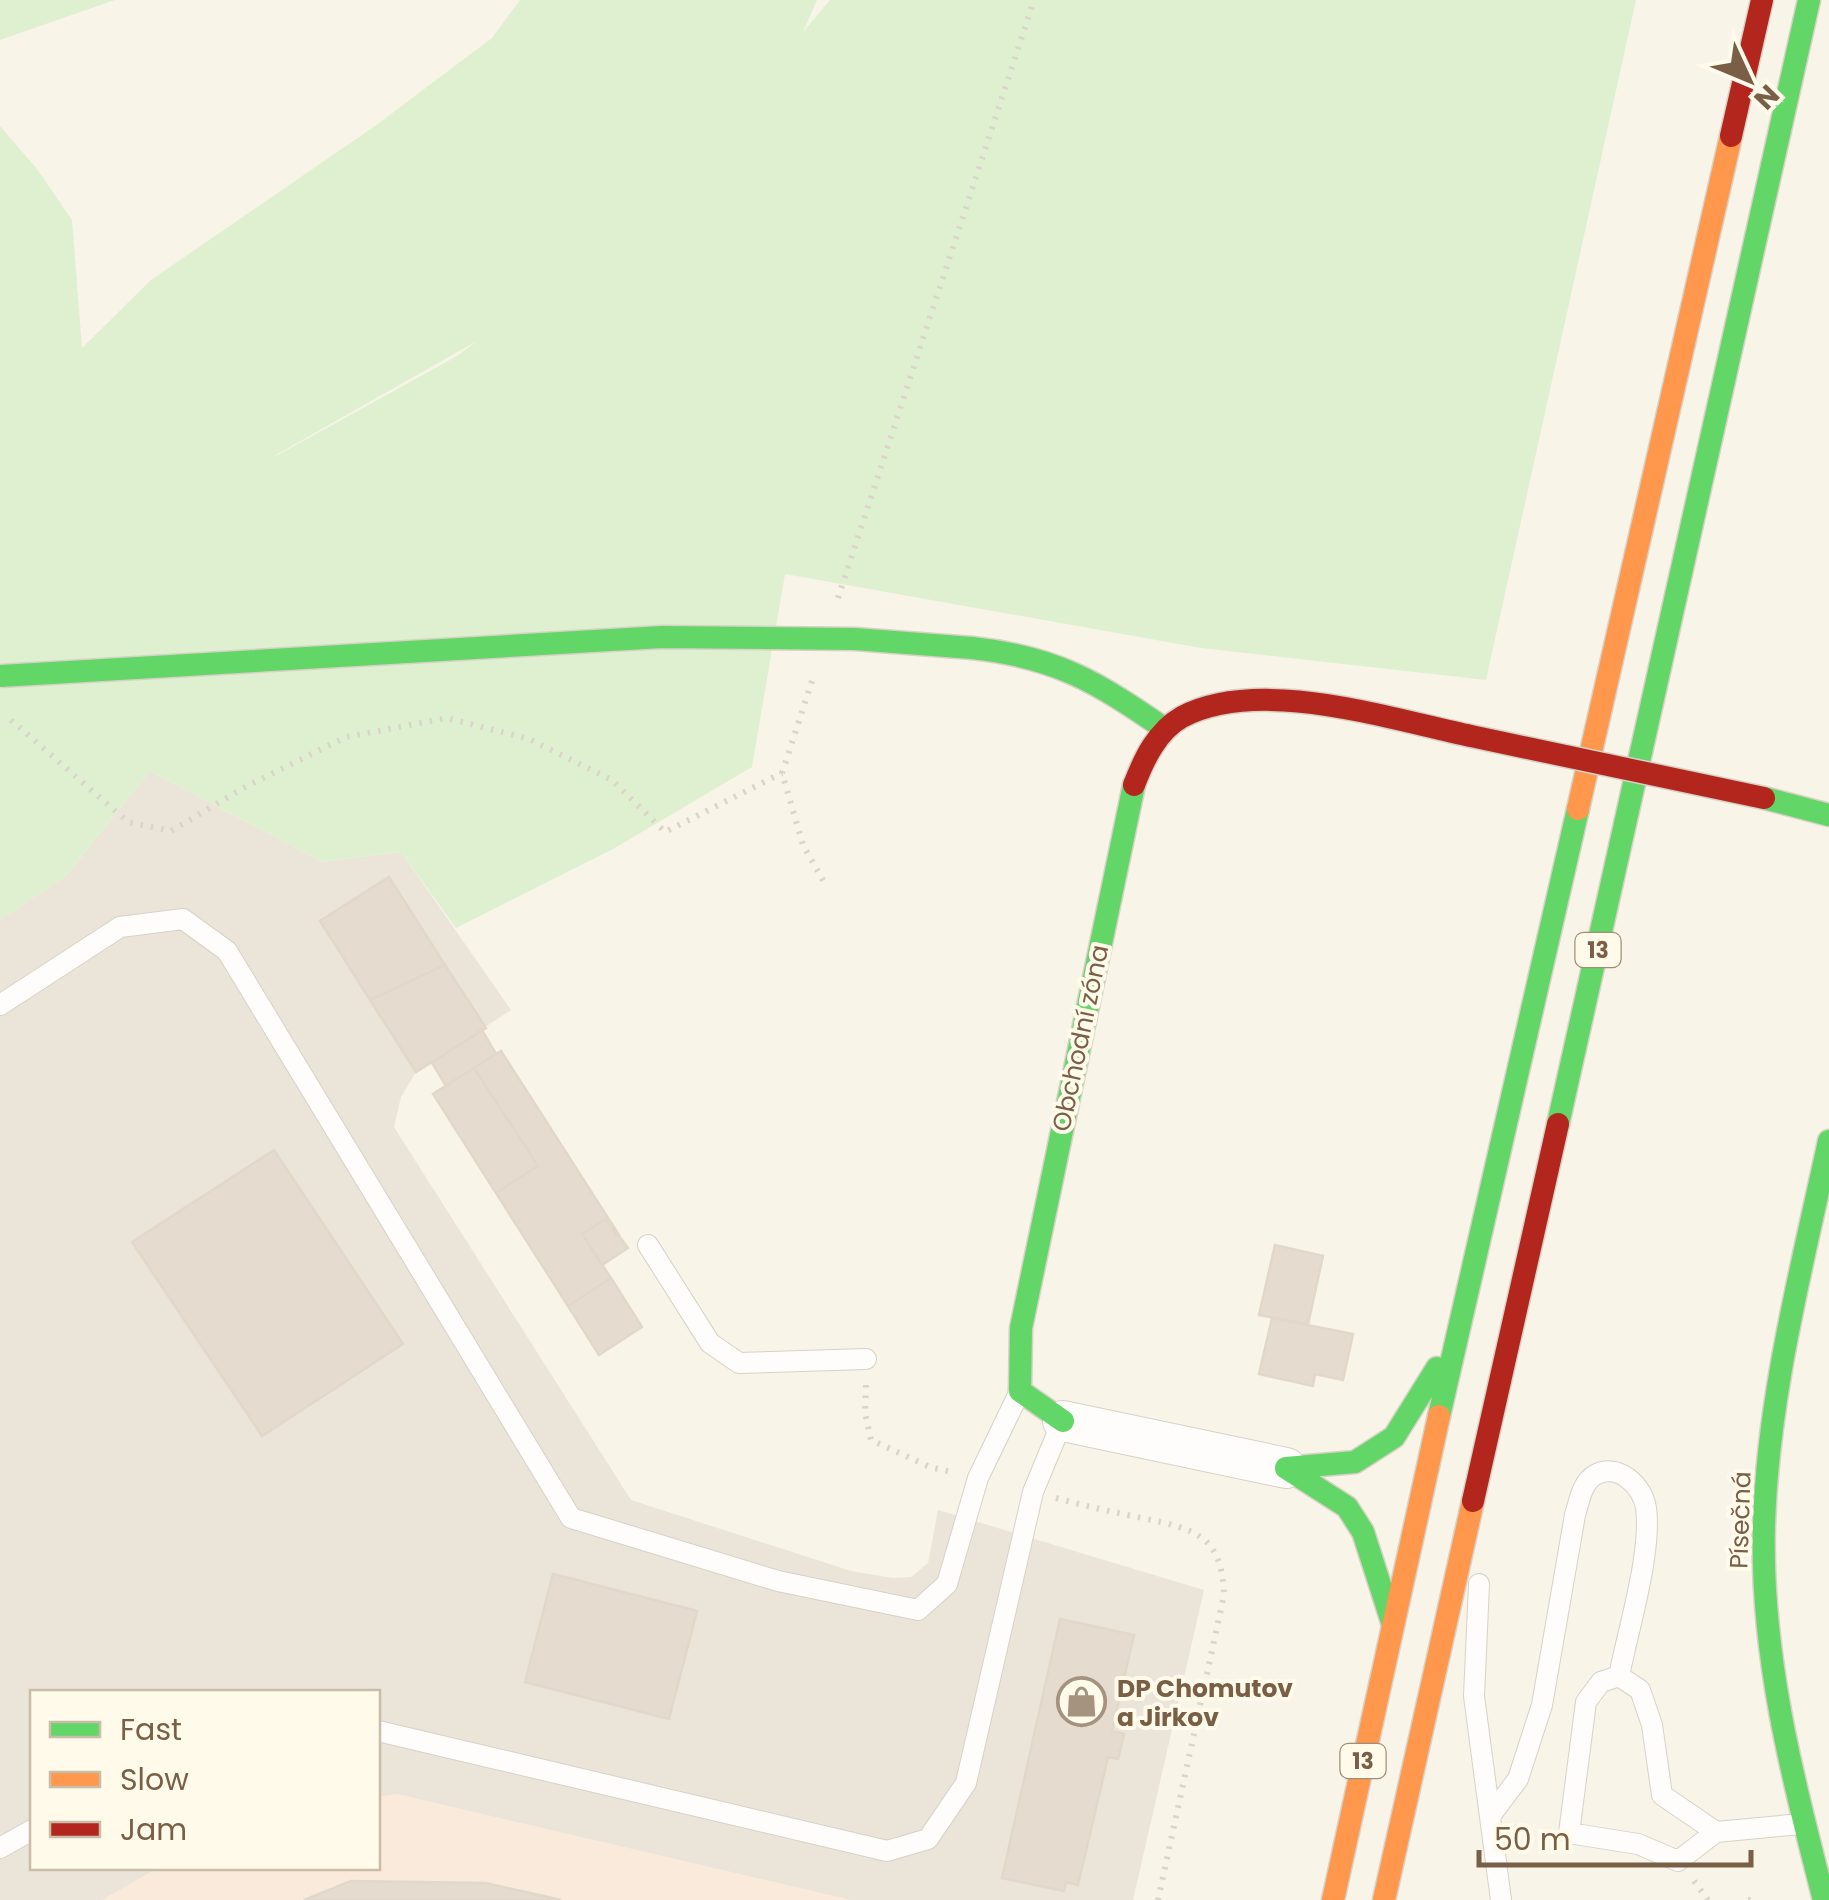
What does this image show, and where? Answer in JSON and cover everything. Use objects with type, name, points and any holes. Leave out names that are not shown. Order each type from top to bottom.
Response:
[{"type":"main road","name":"13","points":[[1333,1900],[1392,1622],[1762,0]]},
{"type":"main road","name":"13","points":[[1384,1900],[1810,0]]},
{"type":"main road","points":[[0,676],[662,637],[855,639],[1025,654],[1108,689],[1165,729],[1180,718],[1215,706],[1308,703],[1829,815]]},
{"type":"main road","name":"Obchodní zóna","points":[[1020,1391],[1021,1328],[1120,851],[1142,760],[1165,729]]},
{"type":"main road","name":"Písečná","points":[[1824,1900],[1782,1728],[1766,1608],[1764,1525],[1774,1406],[1829,1141]]},
{"type":"main road","points":[[1286,1468],[1355,1462],[1394,1437],[1425,1392],[1465,1314]]},
{"type":"main road","points":[[1020,1391],[1062,1421]]},
{"type":"main road","points":[[1286,1468],[1346,1507],[1363,1532],[1392,1622]]},
{"type":"street","points":[[1062,1421],[1286,1468]]},
{"type":"lane","points":[[0,1005],[120,927],[184,918],[228,952],[571,1518],[778,1581],[918,1610],[947,1584],[978,1478],[1020,1391]]},
{"type":"lane","points":[[648,1246],[710,1343],[738,1363],[866,1359]]},
{"type":"lane","points":[[380,1731],[887,1851],[928,1839],[966,1783],[1033,1492],[1062,1421]]},
{"type":"lane","points":[[1483,1466],[1474,1696],[1502,1900]]},
{"type":"lane","points":[[1490,1816],[1518,1780],[1542,1705],[1574,1516],[1585,1485],[1594,1475],[1604,1472],[1620,1473],[1630,1479],[1646,1506],[1644,1548],[1619,1676]]},
{"type":"lane","points":[[1619,1676],[1601,1682],[1586,1702],[1569,1833],[1638,1844],[1678,1861],[1716,1832],[1803,1824]]},
{"type":"lane","points":[[1619,1676],[1640,1690],[1652,1724],[1662,1795],[1716,1832]]},
{"type":"lane","points":[[0,1848],[30,1831]]},
{"type":"path","points":[[836,605],[1034,0]]},
{"type":"path","points":[[812,680],[782,773],[803,845],[824,882]]},
{"type":"path","points":[[0,712],[128,822],[170,832],[245,787],[346,736],[447,718],[529,740],[612,780],[665,832],[782,773]]},
{"type":"path","points":[[866,1359],[864,1414],[871,1440],[930,1467],[978,1478]]},
{"type":"path","points":[[1033,1492],[1189,1528],[1211,1546],[1223,1569],[1224,1595],[1177,1798],[1158,1900]]},
{"type":"path","points":[[1748,1900],[1758,1900]]},
{"type":"shaded area","points":[[150,771],[322,862],[401,852],[511,1010],[416,1072],[401,1097],[394,1127],[631,1500],[851,1571],[892,1578],[911,1577],[928,1563],[938,1510],[1204,1590],[1133,1900],[851,1900],[397,1794],[380,1797],[380,1690],[30,1690],[30,1870],[154,1870],[102,1900],[0,1900],[0,920],[65,877]]},
{"type":"shaded area","points":[[397,1794],[851,1900],[102,1900],[154,1870],[380,1870],[380,1797]]},
{"type":"green space","points":[[0,0],[115,0],[0,40]]},
{"type":"green space","points":[[520,0],[817,0],[803,32],[830,0],[1636,0],[1486,680],[1201,648],[785,574],[752,767],[613,849],[456,928],[401,852],[322,862],[150,771],[65,877],[0,920],[0,126],[37,169],[72,220],[82,348],[151,280],[375,126],[492,38]],"holes":[[[477,341],[457,356],[276,456]]]},
{"type":"building","points":[[389,877],[445,965],[370,1000],[320,921]]},
{"type":"building","points":[[445,965],[486,1028],[416,1072],[370,1000]]},
{"type":"building","points":[[482,1030],[496,1054],[446,1086],[432,1063]]},
{"type":"building","points":[[501,1051],[619,1235],[606,1219],[582,1234],[611,1278],[568,1306],[496,1193],[538,1166],[474,1068]]},
{"type":"building","points":[[474,1068],[538,1166],[496,1193],[433,1094]]},
{"type":"building","points":[[274,1150],[403,1344],[262,1436],[132,1242]]},
{"type":"building","points":[[606,1219],[628,1248],[602,1265],[582,1234]]},
{"type":"building","points":[[1275,1245],[1323,1256],[1308,1324],[1259,1315]]},
{"type":"building","points":[[611,1278],[642,1327],[599,1355],[568,1306]]},
{"type":"building","points":[[1272,1318],[1353,1334],[1343,1380],[1315,1374],[1313,1386],[1259,1374]]},
{"type":"building","points":[[553,1574],[697,1611],[669,1719],[525,1682]]},
{"type":"building","points":[[1060,1619],[1134,1635],[1112,1731],[1124,1734],[1118,1759],[1108,1757],[1078,1885],[1066,1882],[1064,1891],[1002,1878]]},
{"type":"building","points":[[351,1881],[485,1883],[561,1900],[304,1900]]},
{"type":"traffic: fast","points":[[1558,1124],[1809,0]]},
{"type":"traffic: fast","points":[[0,676],[662,637],[855,639],[972,648]]},
{"type":"traffic: fast","points":[[972,648],[1028,658],[1074,674],[1165,729]]},
{"type":"traffic: fast","points":[[1063,1421],[1020,1391],[1021,1328],[1134,785]]},
{"type":"traffic: fast","points":[[1764,798],[1829,815]]},
{"type":"traffic: fast","points":[[1439,1416],[1578,809]]},
{"type":"traffic: fast","points":[[1824,1900],[1780,1714],[1767,1619],[1764,1524],[1779,1379],[1829,1141]]},
{"type":"traffic: fast","points":[[1286,1468],[1355,1462],[1394,1437],[1437,1368]]},
{"type":"traffic: fast","points":[[1286,1468],[1347,1507],[1363,1532],[1392,1622]]},
{"type":"traffic: slow","points":[[1578,809],[1731,136]]},
{"type":"traffic: slow","points":[[1333,1900],[1439,1416]]},
{"type":"traffic: slow","points":[[1384,1900],[1473,1501]]},
{"type":"traffic: jam","points":[[1731,136],[1762,0]]},
{"type":"traffic: jam","points":[[1134,785],[1165,730],[1182,717],[1213,705],[1249,700],[1325,705],[1471,736]]},
{"type":"traffic: jam","points":[[1471,736],[1764,798]]},
{"type":"traffic: jam","points":[[1473,1501],[1558,1124]]},
{"type":"place","name":"DP Chomutov a Jirkov","points":[[1082,1702]]}]
